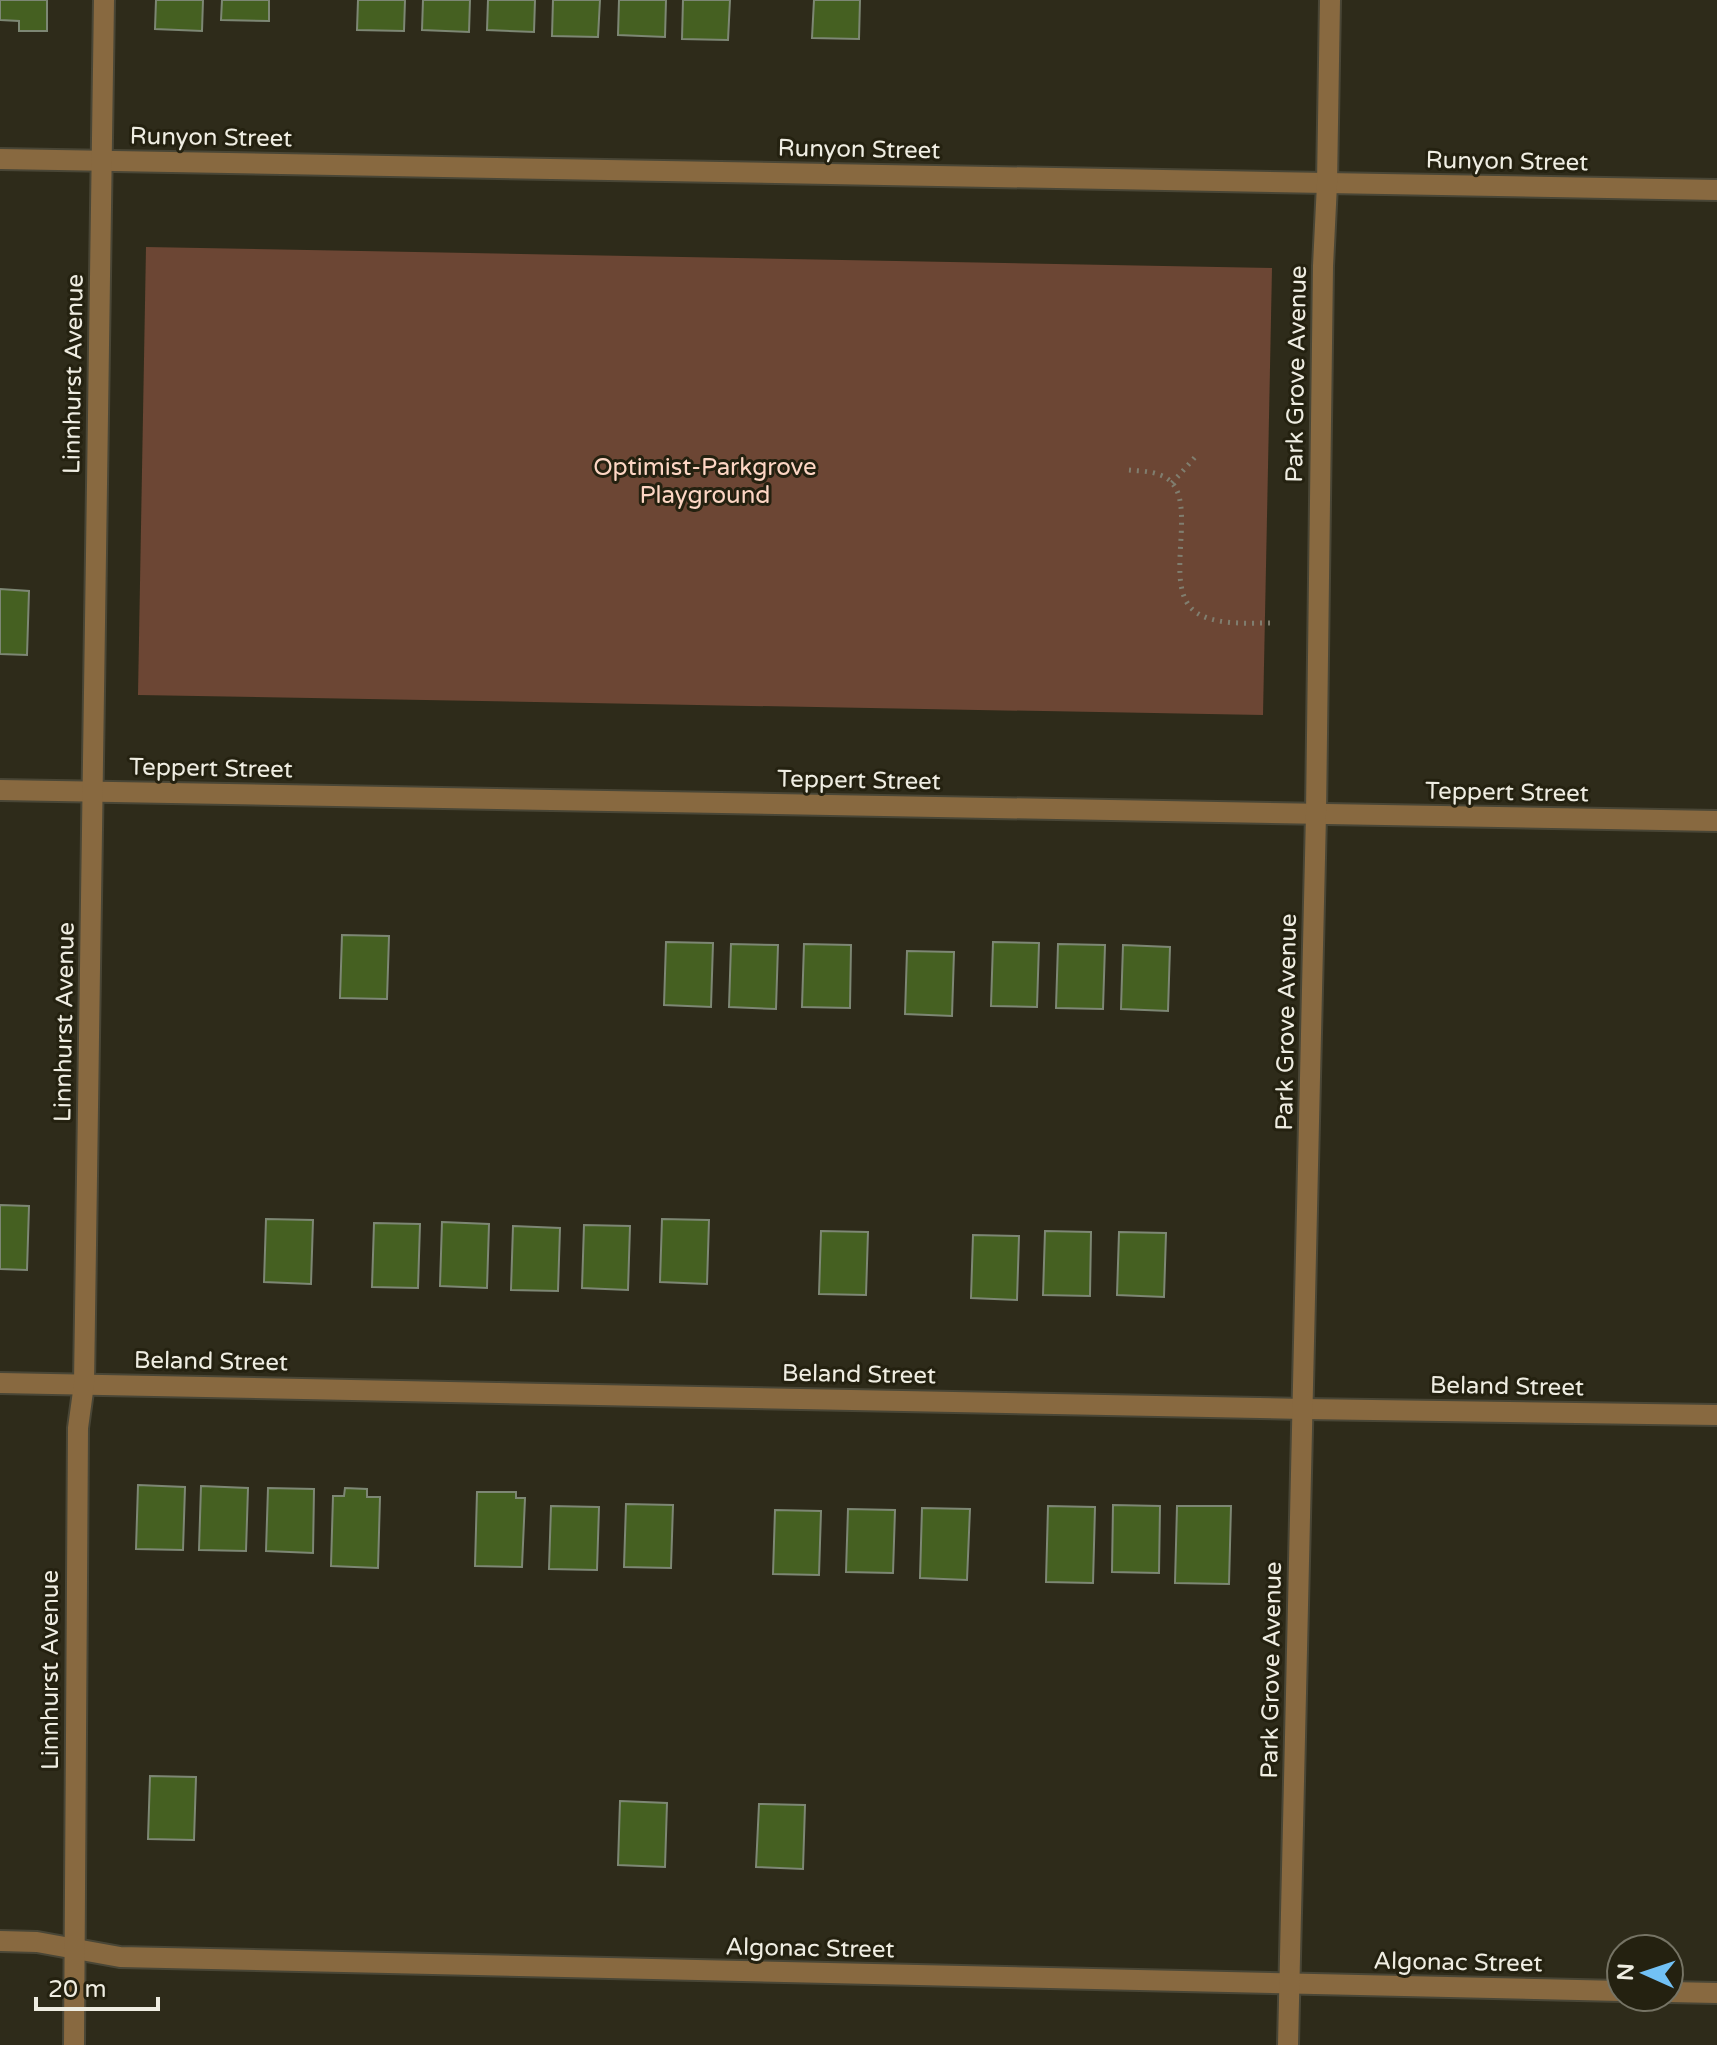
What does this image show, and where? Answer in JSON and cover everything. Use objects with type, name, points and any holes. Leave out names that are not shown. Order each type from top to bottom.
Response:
[{"type":"street","name":"Linnhurst Avenue","points":[[74,2045],[78,1428],[84,1384],[104,0]]},
{"type":"street","name":"Park Grove Avenue","points":[[1288,2045],[1304,1409],[1330,0]]},
{"type":"street","name":"Runyon Street","points":[[0,159],[1717,190]]},
{"type":"street","name":"Teppert Street","points":[[0,790],[1717,821]]},
{"type":"street","name":"Beland Street","points":[[0,1383],[1717,1415]]},
{"type":"street","name":"Algonac Street","points":[[0,1941],[37,1942],[120,1957],[1605,1991]]},
{"type":"street","points":[[1685,1992],[1717,1993]]},
{"type":"path","points":[[1172,483],[1196,456]]},
{"type":"path","points":[[1129,470],[1163,475],[1172,483],[1181,500],[1181,588],[1191,608],[1210,619],[1270,623]]},
{"type":"green space","name":"Optimist-Parkgrove Playground","points":[[146,247],[1272,268],[1263,715],[138,695]]},
{"type":"building","points":[[0,0],[47,0],[47,31],[19,31],[19,21],[0,20]]},
{"type":"building","points":[[156,0],[203,0],[202,31],[155,29]]},
{"type":"building","points":[[222,0],[269,0],[269,21],[221,20]]},
{"type":"building","points":[[358,0],[405,0],[404,31],[357,30]]},
{"type":"building","points":[[423,0],[470,0],[469,32],[422,30]]},
{"type":"building","points":[[488,0],[535,0],[534,32],[487,30]]},
{"type":"building","points":[[553,0],[600,0],[598,37],[552,36]]},
{"type":"building","points":[[619,0],[666,0],[665,37],[618,35]]},
{"type":"building","points":[[683,0],[730,0],[728,40],[682,39]]},
{"type":"building","points":[[814,0],[860,0],[859,39],[812,38]]},
{"type":"building","points":[[0,589],[29,591],[27,655],[0,654]]},
{"type":"building","points":[[342,935],[389,936],[387,999],[340,998]]},
{"type":"building","points":[[666,942],[713,943],[711,1007],[664,1005]]},
{"type":"building","points":[[993,942],[1039,943],[1037,1007],[991,1006]]},
{"type":"building","points":[[731,944],[778,945],[776,1009],[729,1007]]},
{"type":"building","points":[[804,944],[851,945],[850,1008],[802,1007]]},
{"type":"building","points":[[1058,944],[1105,945],[1103,1009],[1056,1008]]},
{"type":"building","points":[[1123,945],[1170,947],[1168,1011],[1121,1009]]},
{"type":"building","points":[[907,951],[954,952],[952,1016],[905,1014]]},
{"type":"building","points":[[0,1205],[29,1206],[27,1270],[0,1269]]},
{"type":"building","points":[[266,1219],[313,1220],[311,1284],[264,1282]]},
{"type":"building","points":[[662,1219],[709,1220],[707,1284],[660,1282]]},
{"type":"building","points":[[442,1222],[489,1224],[487,1288],[440,1286]]},
{"type":"building","points":[[374,1223],[420,1224],[418,1288],[372,1287]]},
{"type":"building","points":[[584,1225],[630,1226],[628,1290],[582,1288]]},
{"type":"building","points":[[513,1226],[560,1228],[558,1291],[511,1290]]},
{"type":"building","points":[[821,1231],[868,1232],[866,1295],[819,1294]]},
{"type":"building","points":[[1045,1231],[1091,1232],[1090,1296],[1043,1295]]},
{"type":"building","points":[[1119,1232],[1166,1233],[1164,1297],[1117,1295]]},
{"type":"building","points":[[973,1235],[1019,1236],[1017,1300],[971,1298]]},
{"type":"building","points":[[138,1485],[185,1487],[183,1550],[136,1549]]},
{"type":"building","points":[[201,1486],[248,1488],[246,1551],[199,1550]]},
{"type":"building","points":[[268,1488],[314,1489],[313,1553],[266,1551]]},
{"type":"building","points":[[345,1488],[367,1489],[367,1497],[380,1497],[378,1568],[331,1566],[333,1496],[344,1496]]},
{"type":"building","points":[[477,1492],[516,1492],[516,1498],[525,1498],[522,1567],[475,1566]]},
{"type":"building","points":[[626,1504],[673,1505],[671,1568],[624,1567]]},
{"type":"building","points":[[1113,1505],[1160,1506],[1159,1573],[1112,1572]]},
{"type":"building","points":[[551,1506],[599,1507],[597,1570],[549,1569]]},
{"type":"building","points":[[1048,1506],[1095,1507],[1093,1583],[1046,1582]]},
{"type":"building","points":[[1177,1506],[1231,1506],[1229,1584],[1175,1583]]},
{"type":"building","points":[[922,1508],[970,1509],[967,1580],[920,1578]]},
{"type":"building","points":[[848,1509],[895,1510],[893,1573],[846,1572]]},
{"type":"building","points":[[775,1510],[821,1511],[819,1575],[773,1574]]},
{"type":"building","points":[[150,1776],[196,1777],[194,1840],[148,1839]]},
{"type":"building","points":[[620,1801],[667,1803],[665,1867],[618,1865]]},
{"type":"building","points":[[759,1804],[805,1805],[803,1869],[756,1867]]}]
